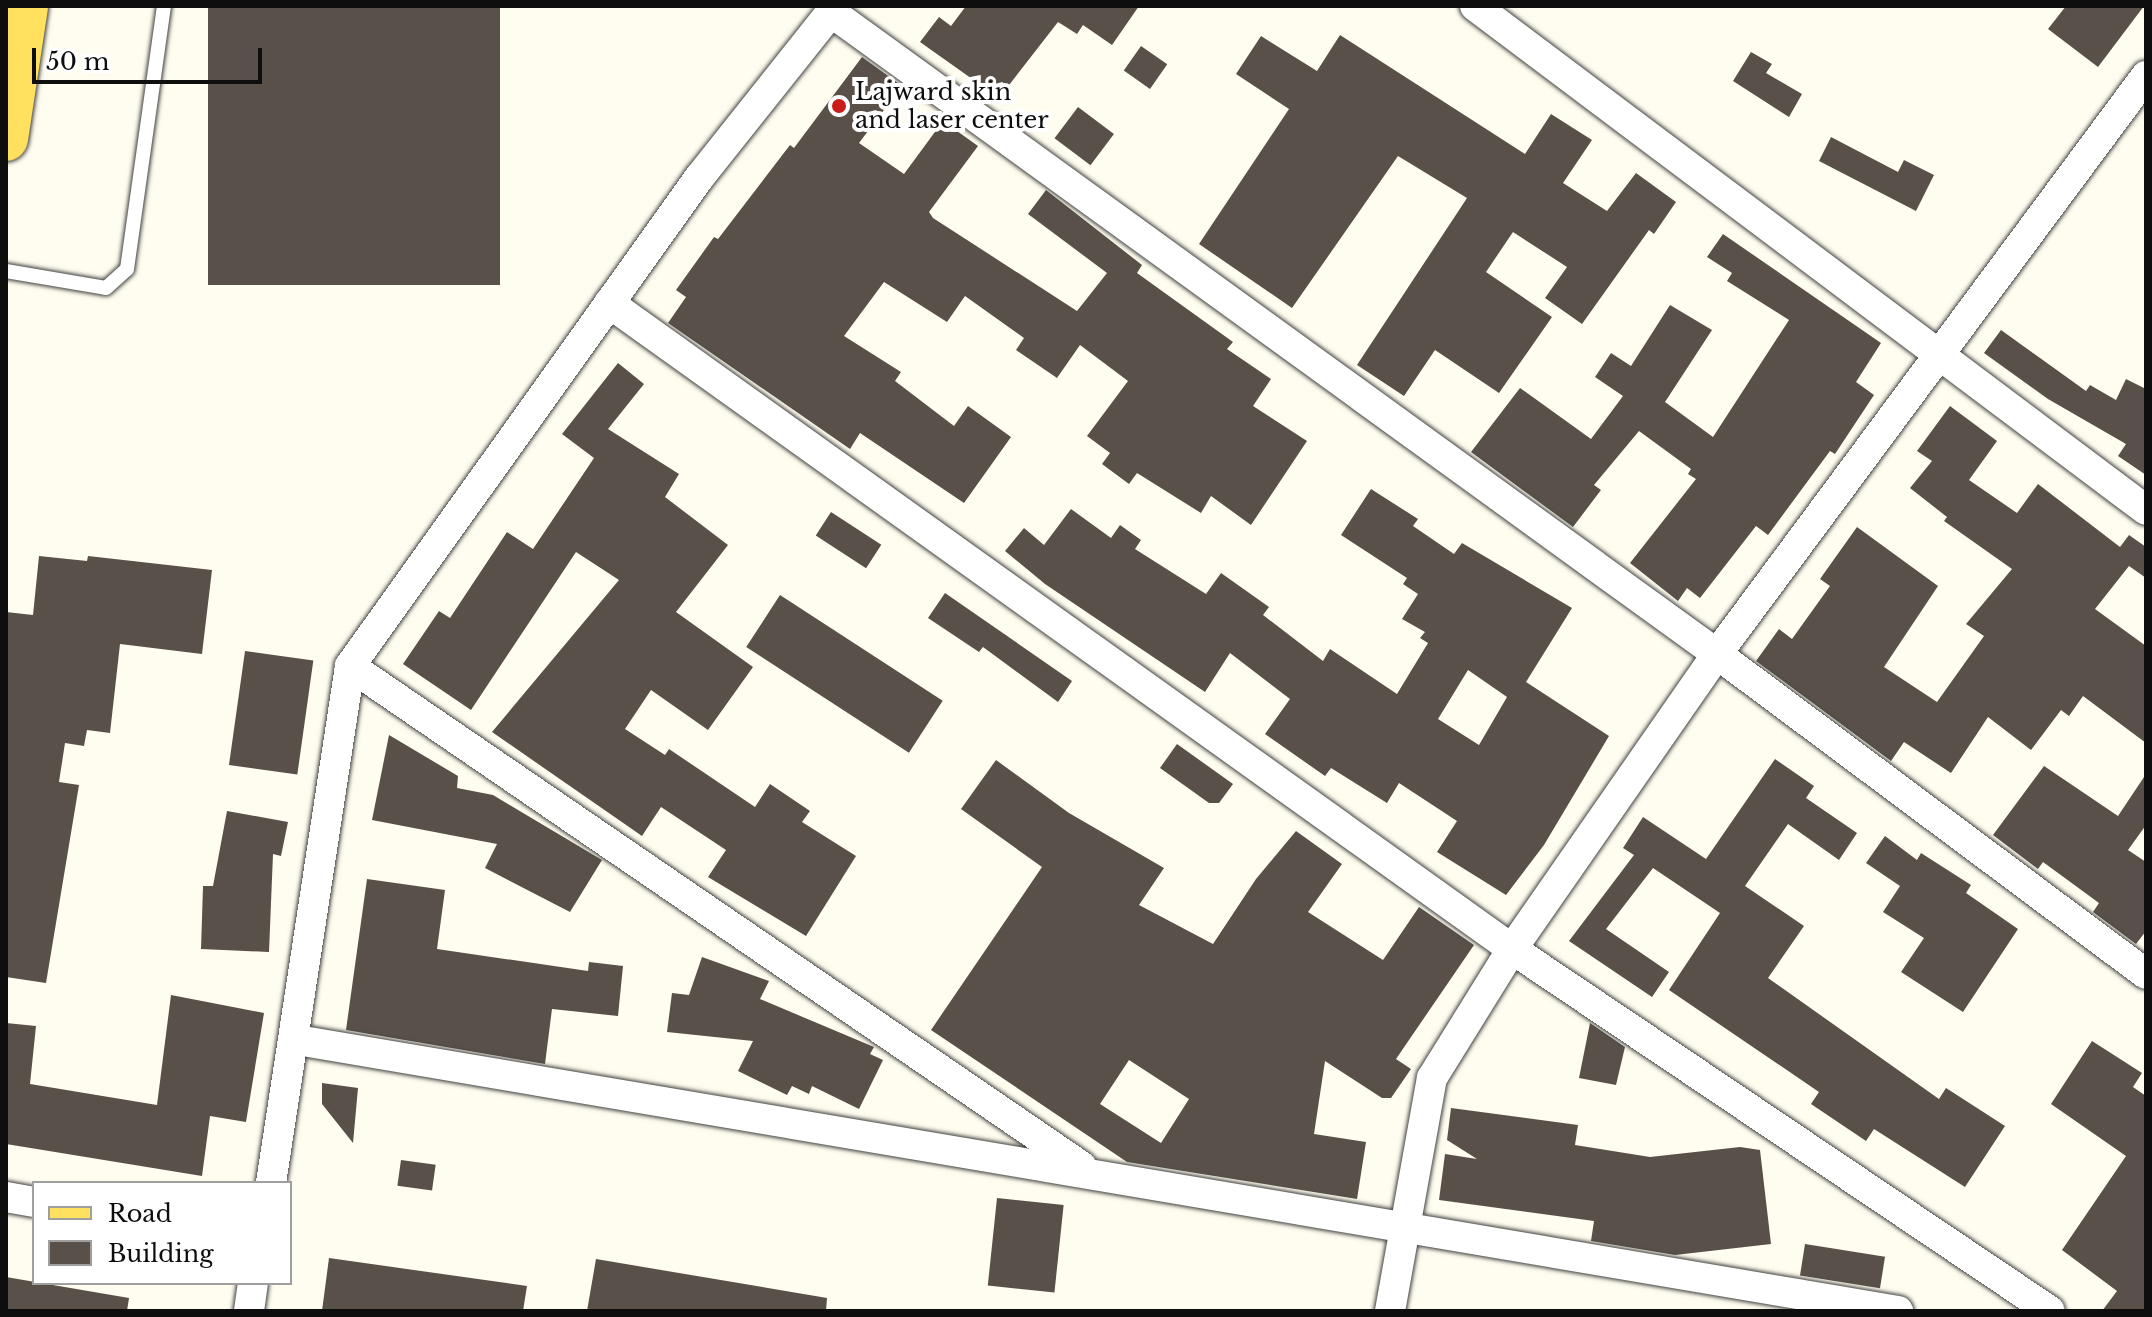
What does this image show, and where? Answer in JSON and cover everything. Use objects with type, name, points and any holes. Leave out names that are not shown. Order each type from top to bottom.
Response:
[{"type":"main road","points":[[6,139],[26,6]]},
{"type":"street","points":[[1475,6],[2146,510]]},
{"type":"street","points":[[271,1181],[297,1040],[350,666],[699,178],[833,9],[1717,654],[2146,974]]},
{"type":"street","points":[[1390,1311],[1432,1078],[1512,949],[1717,654],[2146,76]]},
{"type":"street","points":[[609,303],[1512,949],[2050,1311]]},
{"type":"street","points":[[350,666],[1089,1171]]},
{"type":"street","points":[[297,1040],[1089,1171],[1403,1231],[1898,1311]]},
{"type":"street","points":[[6,1197],[32,1202]]},
{"type":"street","points":[[249,1311],[253,1285]]},
{"type":"lane","points":[[6,271],[106,288],[127,269],[164,6]]},
{"type":"building","points":[[208,6],[500,6],[500,285],[208,285]]},
{"type":"building","points":[[966,6],[1139,6],[1112,45],[1083,25],[1077,34],[1058,22],[999,98],[920,42],[939,17],[951,26]]},
{"type":"building","points":[[2066,6],[2144,6],[2098,67],[2048,29]]},
{"type":"building","points":[[1340,35],[1525,154],[1551,114],[1592,140],[1563,183],[1607,211],[1636,173],[1676,202],[1654,234],[1649,230],[1582,324],[1545,298],[1567,267],[1513,232],[1486,272],[1552,317],[1499,393],[1435,350],[1404,396],[1357,365],[1467,198],[1398,156],[1292,308],[1199,244],[1289,109],[1236,74],[1261,36],[1317,71]]},
{"type":"building","points":[[1141,46],[1167,64],[1150,89],[1124,71]]},
{"type":"building","points":[[1751,52],[1772,64],[1766,73],[1802,94],[1789,117],[1733,81]]},
{"type":"building","points":[[862,57],[902,86],[859,143],[904,174],[943,121],[978,146],[929,212],[933,218],[1077,311],[1107,273],[1028,214],[1046,190],[1142,265],[1137,273],[1233,342],[1227,349],[1271,379],[1253,406],[1307,441],[1251,525],[1211,496],[1201,513],[1137,473],[1129,484],[1102,464],[1110,453],[1087,436],[1128,381],[1080,345],[1057,378],[1016,350],[1024,338],[965,296],[947,322],[884,282],[844,336],[901,372],[895,381],[954,426],[968,406],[1011,437],[964,503],[860,433],[850,449],[668,323],[686,297],[676,290],[714,237],[718,239],[790,145],[794,148]]},
{"type":"building","points":[[1078,107],[1114,134],[1090,165],[1055,138]]},
{"type":"building","points":[[1831,137],[1898,172],[1904,160],[1934,175],[1916,211],[1819,161]]},
{"type":"building","points":[[1723,234],[1881,343],[1856,382],[1874,395],[1835,454],[1830,451],[1768,535],[1756,526],[1700,598],[1687,588],[1678,601],[1630,563],[1696,479],[1688,474],[1691,469],[1639,431],[1594,485],[1601,490],[1573,527],[1471,452],[1520,388],[1591,439],[1623,396],[1595,377],[1611,353],[1631,366],[1670,305],[1712,330],[1665,402],[1713,437],[1789,320],[1727,281],[1732,273],[1707,257]]},
{"type":"building","points":[[2001,330],[2086,391],[2090,385],[2116,400],[2126,379],[2146,389],[2146,475],[2118,456],[2126,444],[2048,399],[1984,353]]},
{"type":"building","points":[[618,363],[644,384],[608,429],[679,474],[665,497],[728,545],[676,612],[753,667],[708,730],[651,690],[625,729],[665,755],[669,749],[755,807],[770,784],[810,811],[802,822],[856,856],[806,936],[708,877],[726,850],[661,807],[642,836],[492,732],[619,580],[576,552],[471,710],[403,664],[439,611],[450,618],[507,532],[533,549],[594,458],[562,434]]},
{"type":"building","points":[[1950,406],[1997,441],[1969,480],[2017,513],[2038,484],[2120,547],[2129,535],[2146,547],[2146,578],[2129,566],[2095,609],[2146,646],[2146,743],[2083,696],[2069,716],[2061,710],[2031,750],[1988,717],[1951,773],[1904,742],[1891,761],[1756,661],[1779,629],[1792,639],[1830,586],[1820,579],[1857,527],[1938,586],[1884,667],[1937,702],[1984,636],[1966,624],[2012,569],[1944,521],[1947,517],[1910,488],[1932,461],[1917,451]]},
{"type":"building","points":[[1371,489],[1418,519],[1413,526],[1454,554],[1462,543],[1572,608],[1526,682],[1609,736],[1544,845],[1506,895],[1437,852],[1457,821],[1399,783],[1387,803],[1331,768],[1325,776],[1265,734],[1290,699],[1230,653],[1205,692],[1045,584],[1005,551],[1024,528],[1044,545],[1071,509],[1111,538],[1120,525],[1141,540],[1135,549],[1206,594],[1221,573],[1269,607],[1263,615],[1323,661],[1330,649],[1397,694],[1428,643],[1420,638],[1425,632],[1402,619],[1418,594],[1403,584],[1407,578],[1341,535]],"holes":[[[1468,670],[1507,697],[1479,745],[1438,719]]]},
{"type":"building","points":[[831,512],[881,545],[866,568],[816,535]]},
{"type":"building","points":[[39,556],[87,561],[88,556],[212,570],[202,654],[120,644],[110,733],[87,730],[84,746],[65,743],[59,782],[79,785],[46,983],[6,977],[6,612],[33,615]]},
{"type":"building","points":[[945,593],[1072,681],[1058,702],[983,647],[979,652],[928,618]]},
{"type":"building","points":[[780,595],[943,701],[909,753],[746,647]]},
{"type":"building","points":[[245,651],[313,661],[297,774],[229,765]]},
{"type":"building","points":[[389,735],[458,776],[457,788],[493,795],[602,860],[570,912],[485,868],[497,844],[372,820]]},
{"type":"building","points":[[1177,744],[1233,784],[1219,803],[1209,803],[1160,768]]},
{"type":"building","points":[[1775,759],[1814,786],[1806,798],[1857,833],[1839,860],[1788,824],[1745,886],[1804,926],[1768,978],[1939,1099],[1946,1088],[2005,1126],[1965,1187],[1874,1129],[1866,1141],[1811,1104],[1819,1092],[1669,990],[1720,913],[1653,868],[1606,929],[1669,972],[1652,997],[1569,941],[1634,855],[1623,848],[1643,817],[1706,859]]},
{"type":"building","points":[[996,760],[1069,813],[1164,868],[1139,905],[1213,944],[1256,879],[1296,831],[1342,864],[1308,912],[1383,960],[1419,907],[1474,945],[1396,1059],[1411,1069],[1391,1098],[1382,1098],[1325,1061],[1314,1134],[1366,1142],[1357,1199],[1127,1162],[931,1030],[1042,867],[961,809]],"holes":[[[1129,1060],[1189,1099],[1161,1143],[1100,1104]]]},
{"type":"building","points":[[2044,766],[2118,816],[2146,774],[2146,825],[2128,850],[2146,862],[2146,931],[2136,944],[2093,912],[2099,903],[2043,862],[2038,869],[1993,835]]},
{"type":"building","points":[[227,811],[288,822],[281,856],[273,854],[269,952],[201,949],[203,886],[213,886]]},
{"type":"building","points":[[1885,836],[1917,860],[1921,853],[1971,885],[1966,893],[2018,929],[1963,1012],[1901,972],[1924,938],[1883,912],[1900,886],[1866,863]]},
{"type":"building","points":[[367,879],[445,890],[437,949],[588,971],[589,962],[623,966],[618,1016],[552,1009],[545,1064],[346,1030]]},
{"type":"building","points":[[702,957],[769,981],[760,999],[874,1047],[870,1054],[883,1060],[859,1109],[812,1086],[809,1094],[792,1086],[787,1095],[738,1071],[753,1041],[667,1032],[672,993],[689,995]]},
{"type":"building","points":[[171,995],[264,1013],[246,1122],[210,1116],[202,1176],[6,1144],[6,1023],[36,1026],[30,1084],[157,1105]]},
{"type":"building","points":[[1590,1023],[1625,1047],[1616,1085],[1579,1078]]},
{"type":"building","points":[[2092,1041],[2142,1073],[2133,1087],[2146,1096],[2146,1311],[2102,1311],[2117,1291],[2062,1250],[2126,1156],[2051,1104]]},
{"type":"building","points":[[322,1083],[358,1088],[353,1143],[322,1104]]},
{"type":"building","points":[[1451,1108],[1578,1125],[1575,1145],[1650,1157],[1740,1147],[1760,1150],[1771,1244],[1675,1255],[1591,1241],[1594,1221],[1439,1200],[1445,1154],[1477,1159],[1447,1140]]},
{"type":"building","points":[[401,1160],[436,1165],[432,1191],[397,1186]]},
{"type":"building","points":[[997,1198],[1064,1205],[1054,1293],[988,1286]]},
{"type":"building","points":[[1805,1244],[1885,1257],[1880,1288],[1800,1276]]},
{"type":"building","points":[[329,1258],[527,1286],[523,1311],[322,1311]]},
{"type":"building","points":[[596,1259],[827,1298],[826,1311],[587,1311]]},
{"type":"building","points":[[6,1277],[32,1281],[32,1285],[53,1285],[129,1298],[127,1311],[6,1311]]},
{"type":"place","name":"Lajward skin and laser center","points":[[839,106]]}]
